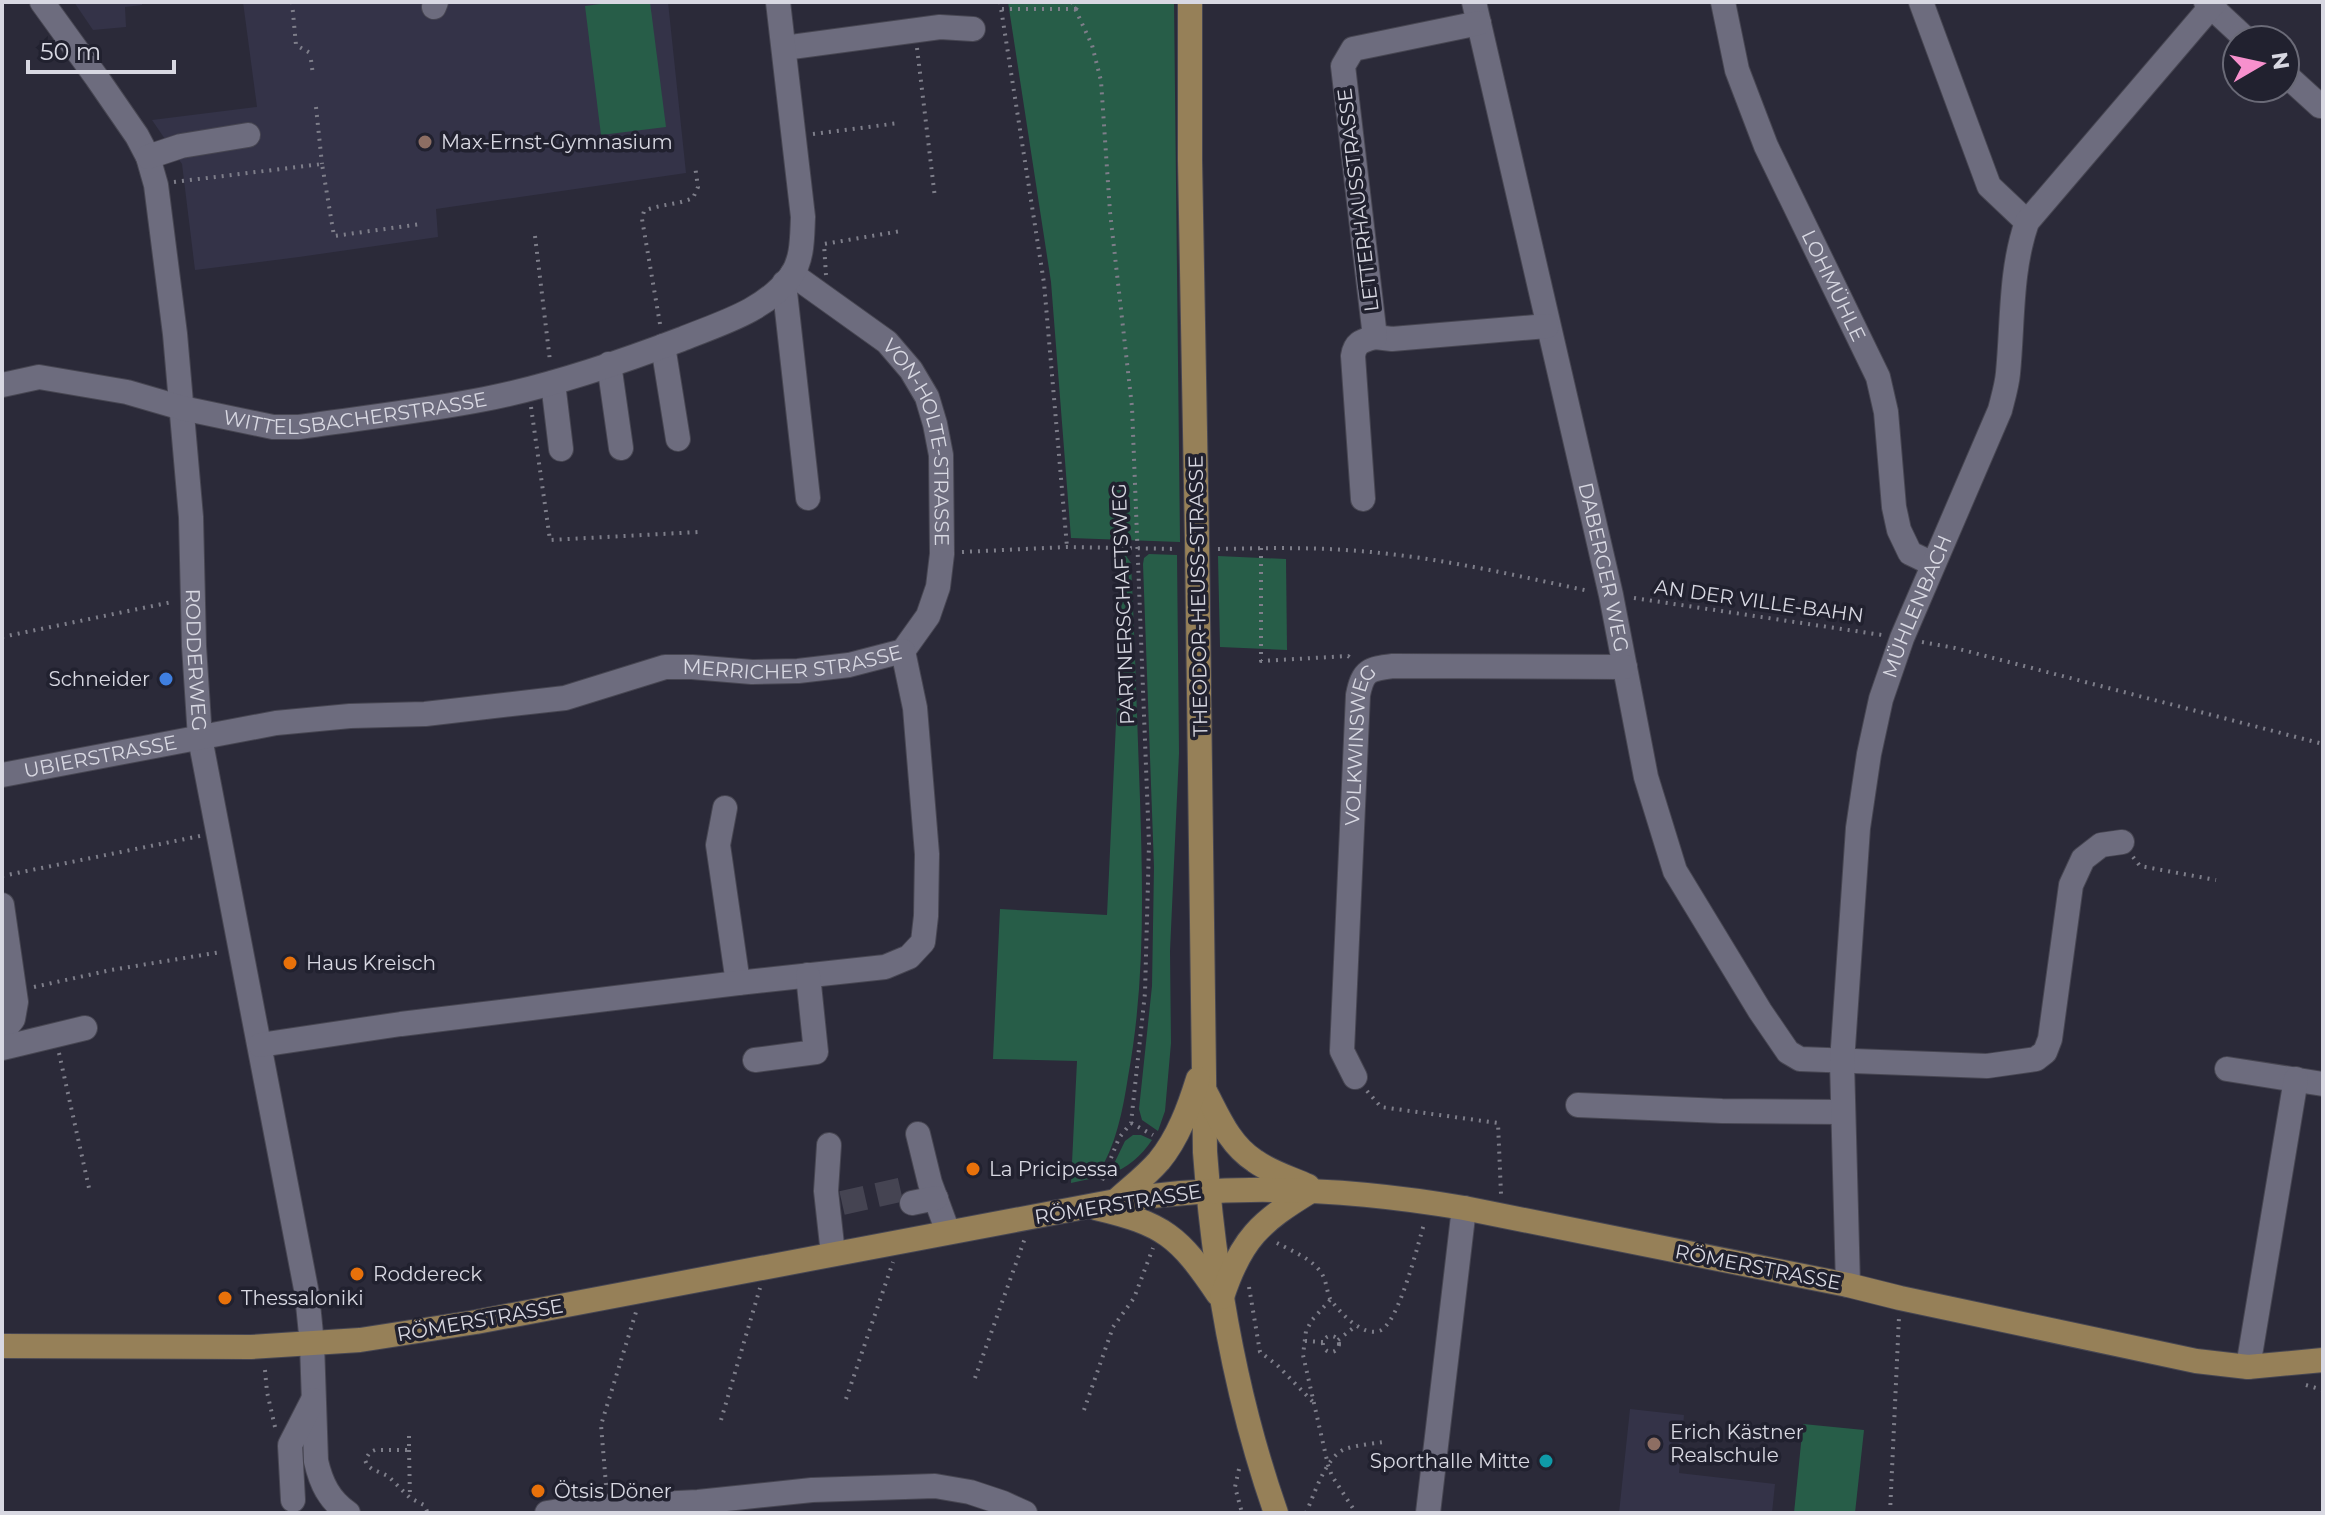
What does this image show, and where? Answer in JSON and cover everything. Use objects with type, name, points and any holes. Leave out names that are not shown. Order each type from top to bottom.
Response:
[{"type":"main road","name":"THEODOR-HEUSS-STRASSE","points":[[1190,2],[1203,1077],[1208,1190],[1221,1299],[1237,1383],[1276,1513]]},
{"type":"main road","points":[[1203,1077],[1227,1133],[1246,1155],[1316,1191]]},
{"type":"main road","points":[[1100,1204],[1148,1173],[1169,1147],[1203,1077]]},
{"type":"main road","name":"RÖMERSTRASSE","points":[[2,1346],[251,1347],[360,1340],[476,1322],[1100,1204],[1208,1190],[1316,1191],[1432,1202],[1848,1285],[2196,1361],[2248,1367],[2323,1360]]},
{"type":"main road","points":[[1221,1299],[1236,1258],[1257,1229],[1275,1213],[1316,1191]]},
{"type":"main road","points":[[1100,1204],[1170,1235],[1190,1254],[1221,1299]]},
{"type":"street","name":"RODDERWEG","points":[[42,2],[137,136],[148,157],[156,185],[173,315],[191,517],[200,738],[307,1294],[316,1461],[326,1492],[348,1513]]},
{"type":"street","points":[[778,2],[803,217],[800,258],[788,279],[808,498]]},
{"type":"street","name":"LOHMÜHLE","points":[[1723,2],[1737,70],[1766,146],[1878,377],[1886,412],[1894,507],[1899,530],[1910,553],[1933,564]]},
{"type":"street","points":[[1921,2],[1989,186],[2027,222]]},
{"type":"street","name":"MÜHLENBACH","points":[[1848,1285],[1842,1062],[1858,828],[1869,754],[1881,699],[1902,638],[2000,410],[2008,376],[2018,247],[2027,222],[2210,3],[2231,24]]},
{"type":"street","name":"DABERGER WEG","points":[[1476,12],[1611,595],[1646,777],[1675,871],[1788,1052],[1800,1059],[1842,1062],[1987,1066],[2036,1059],[2045,1052],[2050,1039],[2071,885],[2083,859],[2101,845],[2122,842]]},
{"type":"street","name":"LETTERHAUSSTRASSE","points":[[1375,337],[1343,66],[1353,49],[1476,12]]},
{"type":"street","points":[[784,48],[940,27],[973,29]]},
{"type":"street","points":[[2301,89],[2323,106]]},
{"type":"street","points":[[148,157],[181,146],[248,135]]},
{"type":"street","name":"VON-HOLTE-STRASSE","points":[[788,279],[823,296],[887,342],[911,370],[927,397],[941,455],[942,554],[938,587],[928,616],[903,651]]},
{"type":"street","name":"WITTELSBACHERSTRASSE","points":[[2,385],[39,377],[127,392],[182,408],[273,427],[299,427],[472,402],[553,383],[663,346],[758,307],[788,279]]},
{"type":"street","name":"LETTERHAUSSTRASSE","points":[[1363,499],[1354,347],[1361,341],[1375,337],[1392,339],[1547,326]]},
{"type":"street","points":[[663,346],[678,439]]},
{"type":"street","points":[[609,364],[621,448]]},
{"type":"street","points":[[553,383],[561,449]]},
{"type":"street","name":"MERRICHER STRASSE","points":[[200,738],[276,723],[350,716],[425,714],[565,698],[665,667],[798,671],[849,665],[903,651],[915,708],[927,854],[926,916],[923,942],[909,957],[885,967],[401,1024],[260,1045]]},
{"type":"street","name":"VOLKWINSWEG","points":[[1355,1077],[1342,1051],[1361,679],[1368,671],[1393,666],[1625,667]]},
{"type":"street","name":"UBIERSTRASSE","points":[[2,775],[200,738]]},
{"type":"street","points":[[725,808],[718,845],[738,983]]},
{"type":"street","points":[[2,1033],[13,1019],[16,991],[3,922]]},
{"type":"street","points":[[755,1060],[816,1052],[808,975]]},
{"type":"street","points":[[2,1048],[85,1028]]},
{"type":"street","points":[[2227,1069],[2323,1084]]},
{"type":"street","points":[[2248,1367],[2296,1079]]},
{"type":"street","points":[[1578,1105],[1843,1112]]},
{"type":"street","points":[[918,1134],[920,1185],[948,1232]]},
{"type":"street","points":[[829,1145],[835,1205],[833,1254]]},
{"type":"street","points":[[1428,1513],[1464,1208]]},
{"type":"street","points":[[293,1500],[290,1445],[314,1398]]},
{"type":"street","points":[[547,1513],[812,1490],[935,1486],[970,1492],[1025,1513]]},
{"type":"path","points":[[292,2],[296,45],[310,53]]},
{"type":"path","points":[[1000,2],[1044,283],[1067,547]]},
{"type":"path","name":"PARTNERSCHAFTSWEG","points":[[1072,2],[1092,45],[1101,81],[1110,212],[1132,407],[1149,844],[1145,993],[1131,1123],[1119,1138],[1103,1175],[1100,1204]]},
{"type":"path","points":[[1002,9],[1076,9],[1081,2]]},
{"type":"path","points":[[914,30],[935,198]]},
{"type":"path","points":[[311,60],[313,75]]},
{"type":"path","points":[[316,107],[334,236],[421,224]]},
{"type":"path","points":[[795,137],[899,123]]},
{"type":"path","points":[[156,185],[322,164]]},
{"type":"path","points":[[663,346],[642,219],[644,211],[693,198],[698,187],[695,166]]},
{"type":"path","points":[[823,296],[827,286],[824,244],[901,231]]},
{"type":"path","points":[[535,236],[553,383]]},
{"type":"path","points":[[528,389],[550,540],[699,532]]},
{"type":"path","name":"AN DER VILLE-BAHN","points":[[942,554],[1067,547],[1261,547],[1375,553],[1479,568],[1611,595],[1955,648],[2323,744]]},
{"type":"path","points":[[1261,547],[1261,661],[1348,656],[1368,671]]},
{"type":"path","points":[[2,637],[194,599]]},
{"type":"path","points":[[2,876],[218,833]]},
{"type":"path","points":[[2122,842],[2140,866],[2216,880]]},
{"type":"path","points":[[16,991],[111,970],[242,949]]},
{"type":"path","points":[[55,1034],[89,1188]]},
{"type":"path","points":[[1355,1077],[1381,1107],[1498,1123],[1501,1216]]},
{"type":"path","points":[[1131,1123],[1155,1136]]},
{"type":"path","points":[[1257,1229],[1267,1238],[1311,1262],[1321,1273],[1330,1300],[1357,1325],[1376,1333],[1392,1319],[1401,1300],[1432,1202]]},
{"type":"path","points":[[975,1378],[1033,1217]]},
{"type":"path","points":[[1084,1410],[1113,1327],[1134,1298],[1155,1243],[1160,1246],[1170,1235]]},
{"type":"path","points":[[846,1399],[900,1241]]},
{"type":"path","points":[[721,1420],[767,1266]]},
{"type":"path","points":[[1248,1277],[1260,1352],[1315,1404]]},
{"type":"path","points":[[607,1507],[601,1425],[642,1290]]},
{"type":"path","points":[[1890,1513],[1900,1298]]},
{"type":"path","points":[[1330,1300],[1312,1320],[1304,1340],[1303,1355],[1328,1465],[1356,1513]]},
{"type":"path","points":[[1338,1340],[1357,1325]]},
{"type":"path","points":[[1328,1336],[1338,1340],[1338,1348],[1332,1353],[1324,1350],[1323,1342],[1328,1336]]},
{"type":"path","points":[[1304,1340],[1323,1342]]},
{"type":"path","points":[[409,1436],[410,1498]]},
{"type":"path","points":[[1306,1513],[1332,1458],[1345,1449],[1383,1442]]},
{"type":"path","points":[[409,1450],[375,1450],[365,1460],[367,1465],[388,1476],[410,1498],[424,1505],[428,1513]]},
{"type":"shaded area","points":[[74,2],[142,2],[142,5],[125,7],[126,27],[93,30]]},
{"type":"shaded area","name":"Max-Ernst-Gymnasium","points":[[243,2],[668,2],[686,173],[436,209],[438,237],[195,270],[182,164],[152,120],[257,107]]},
{"type":"shaded area","name":"Erich Kästner Realschule","points":[[1630,1409],[1684,1415],[1679,1473],[1775,1484],[1772,1513],[1619,1513]]},
{"type":"green space","points":[[650,2],[666,127],[601,135],[585,6]]},
{"type":"green space","points":[[1008,2],[1174,2],[1180,542],[1071,538],[1051,282]]},
{"type":"green space","points":[[1124,553],[1131,563],[1141,834],[1142,938],[1137,1008],[1126,1089],[1114,1140],[1094,1178],[1071,1183],[1077,1061],[993,1059],[1000,909],[1107,915]]},
{"type":"green space","points":[[1149,554],[1177,555],[1179,753],[1170,951],[1171,1043],[1165,1111],[1158,1131],[1142,1120],[1139,1109],[1152,986],[1154,867],[1143,564]]},
{"type":"green space","points":[[1218,556],[1286,559],[1287,650],[1220,647]]},
{"type":"green space","points":[[1133,1135],[1152,1140],[1134,1161],[1109,1174],[1125,1141]]},
{"type":"green space","points":[[1803,1424],[1864,1430],[1855,1513],[1794,1513]]},
{"type":"tunnel","points":[[842,1203],[908,1188]]},
{"type":"place","name":"Max-Ernst-Gymnasium","points":[[425,142]]},
{"type":"place","name":"Schneider","points":[[166,679]]},
{"type":"place","name":"Haus Kreisch","points":[[290,963]]},
{"type":"place","name":"La Pricipessa","points":[[973,1169]]},
{"type":"place","name":"Roddereck","points":[[357,1274]]},
{"type":"place","name":"Thessaloniki","points":[[225,1298]]},
{"type":"place","name":"Erich Kästner Realschule","points":[[1654,1444]]},
{"type":"place","name":"Sporthalle Mitte","points":[[1546,1461]]},
{"type":"place","name":"Ötsis Döner","points":[[538,1491]]}]
